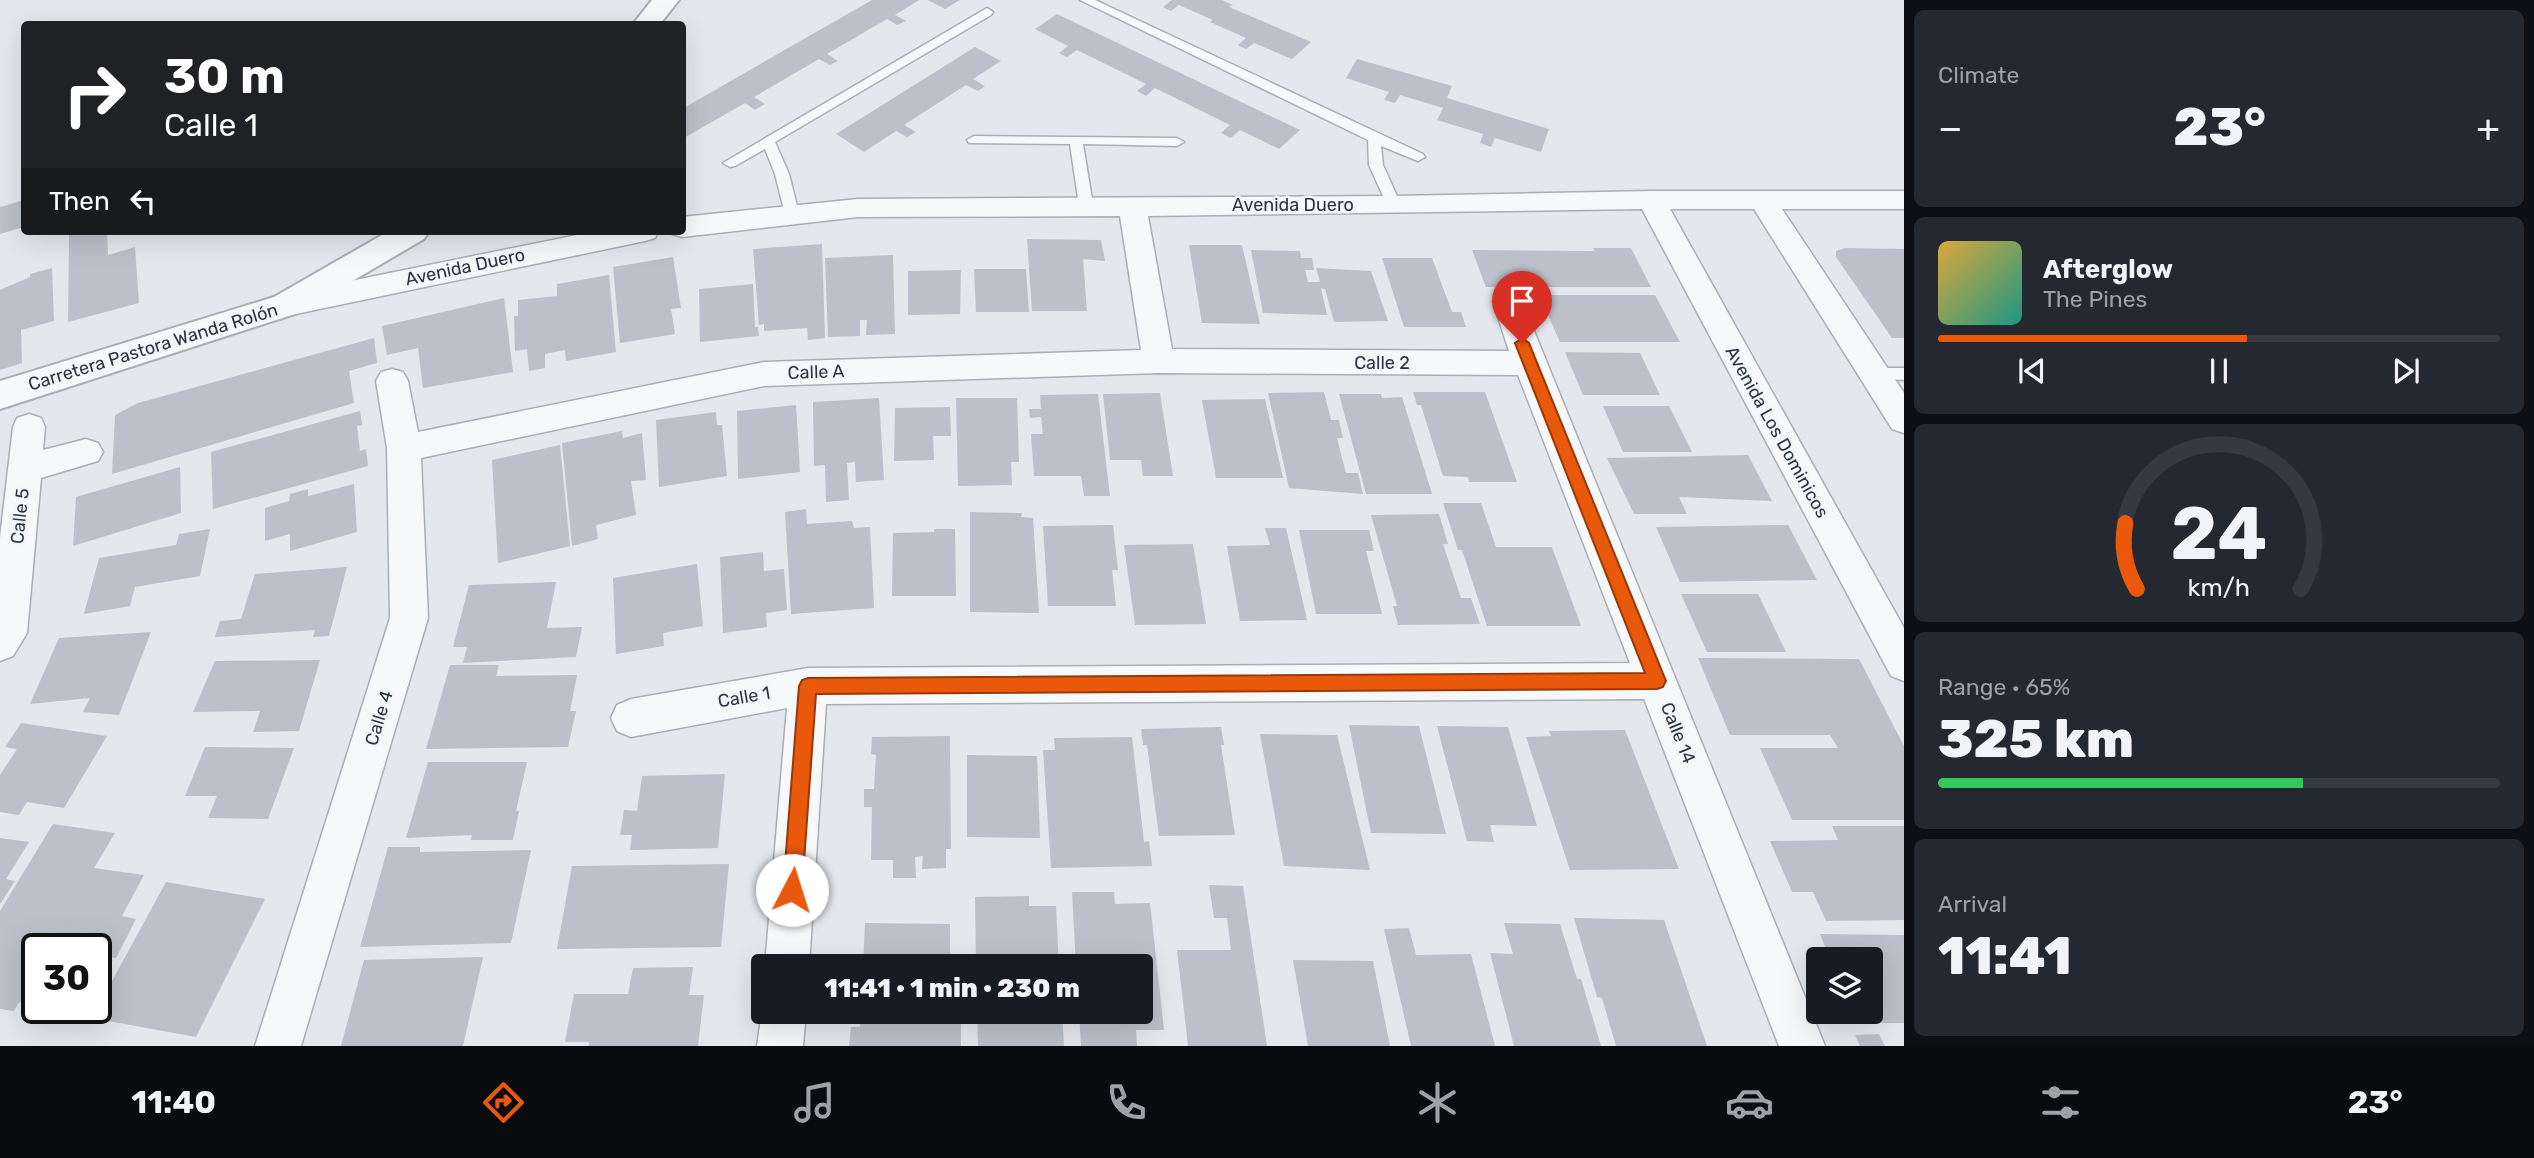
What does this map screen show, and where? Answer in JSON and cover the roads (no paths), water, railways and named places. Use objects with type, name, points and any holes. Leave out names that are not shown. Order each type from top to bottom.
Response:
[{"type":"street","points":[[648,21],[666,0]]},
{"type":"street","name":"Avenida Los Dominicos","points":[[1651,200],[1904,664]]},
{"type":"street","points":[[1762,200],[1889,374],[1904,420]]},
{"type":"street","name":"Avenida Duero","points":[[686,227],[858,208],[1904,200]]},
{"type":"street","points":[[1132,205],[1158,361]]},
{"type":"street","name":"Carretera Pastora Wanda Rolón","points":[[0,395],[286,305],[406,235]]},
{"type":"street","name":"Avenida Duero","points":[[286,305],[617,235]]},
{"type":"street","name":"Calle 14","points":[[1508,302],[1529,363],[1802,1046]]},
{"type":"street","name":"Calle A","points":[[404,448],[764,374],[1158,361],[1235,362]]},
{"type":"street","name":"Calle 2","points":[[1235,362],[1529,363]]},
{"type":"street","name":"Calle 4","points":[[278,1046],[409,618],[404,448],[392,381]]},
{"type":"street","name":"Calle 5","points":[[0,645],[8,633],[29,427]]},
{"type":"street","points":[[25,469],[86,452]]},
{"type":"street","name":"Calle 1","points":[[631,718],[808,686],[1657,681]]},
{"type":"street","points":[[788,954],[808,686]]},
{"type":"street","points":[[780,1046],[782,1024]]},
{"type":"lane","points":[[1086,0],[1418,157]]},
{"type":"lane","points":[[730,163],[987,12]]},
{"type":"lane","points":[[1374,138],[1376,165],[1394,205]]},
{"type":"lane","points":[[974,139],[1177,142]]},
{"type":"lane","points":[[1076,140],[1086,205]]},
{"type":"lane","points":[[768,141],[782,174],[792,214]]}]
